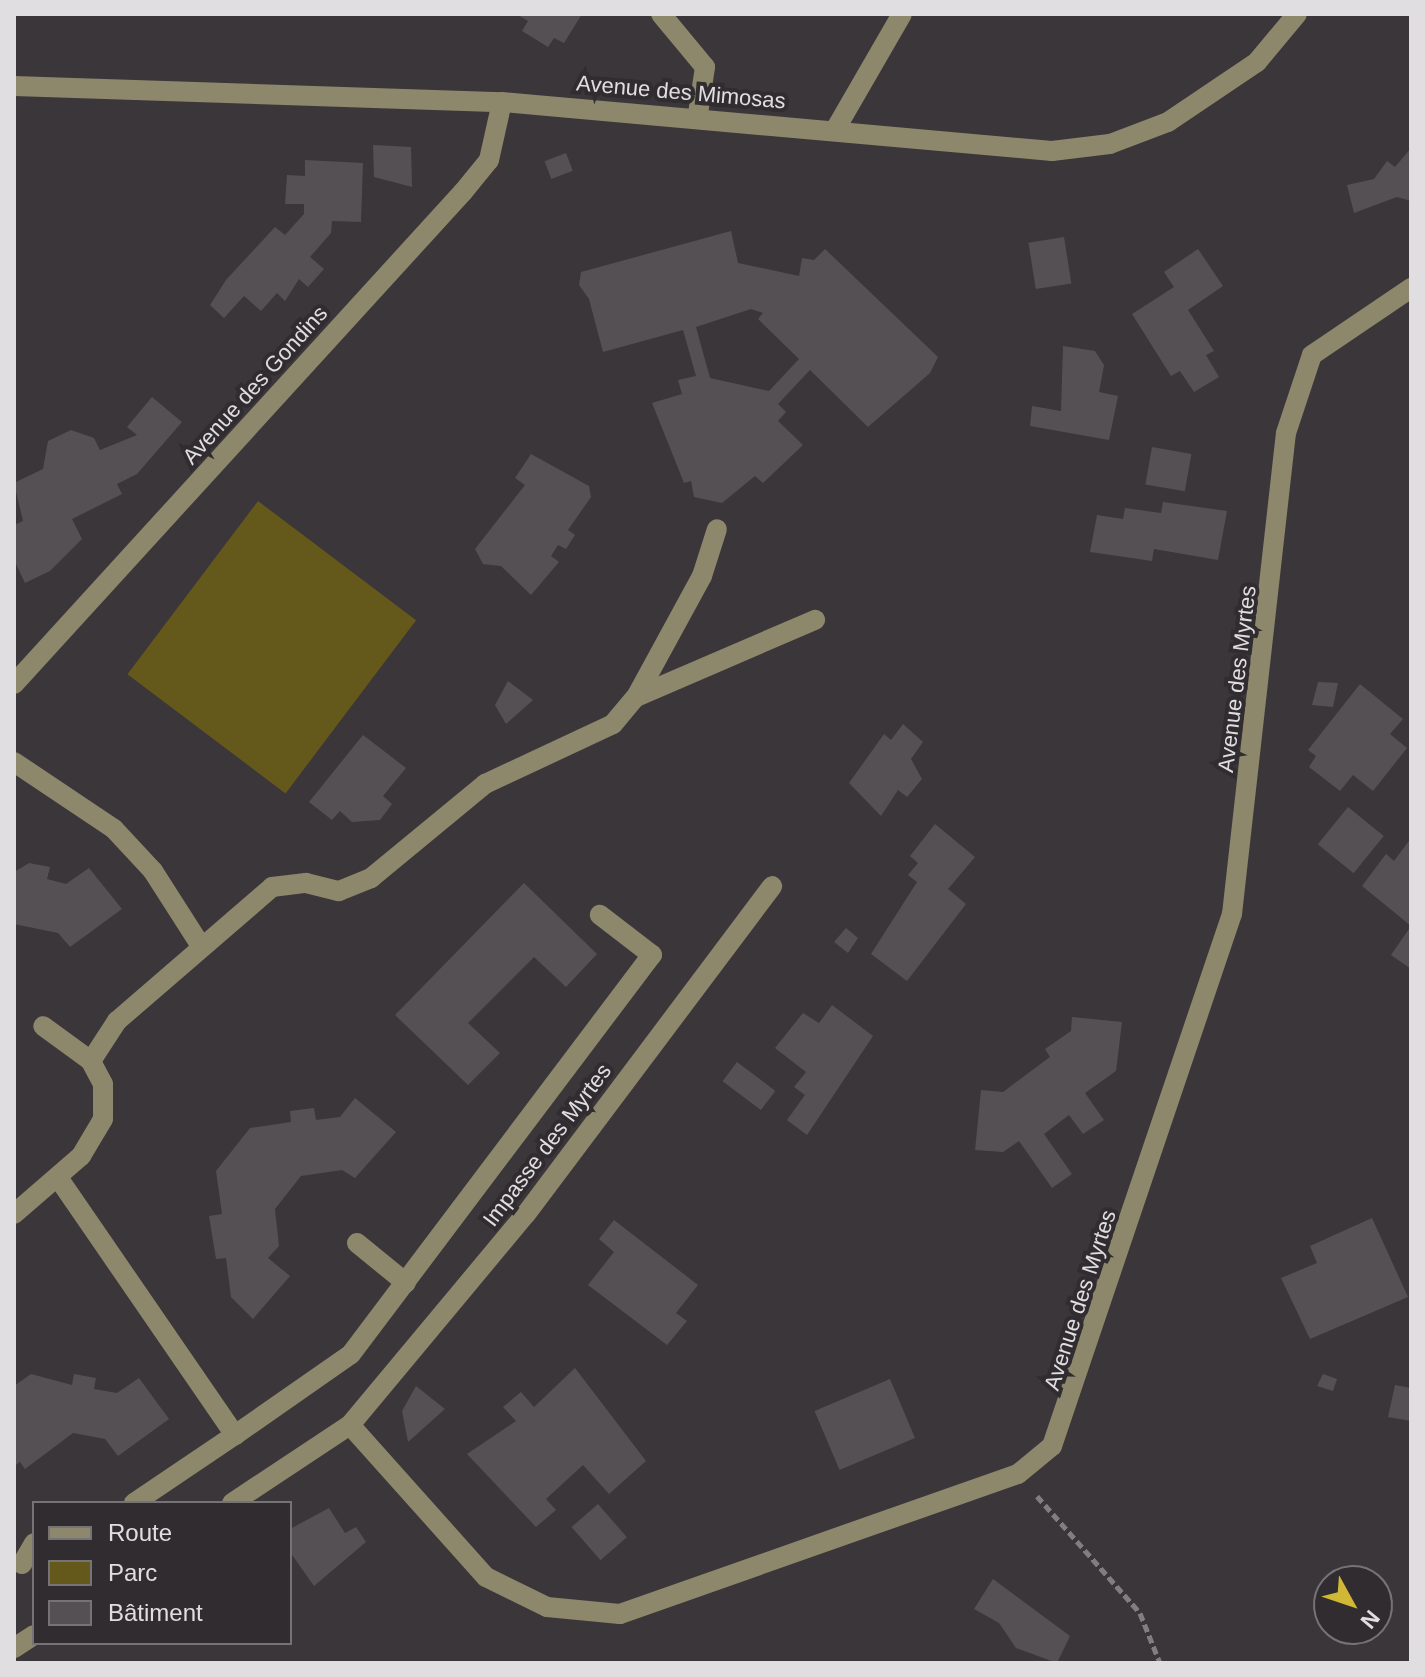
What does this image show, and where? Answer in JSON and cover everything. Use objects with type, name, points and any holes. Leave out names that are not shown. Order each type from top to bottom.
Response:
[{"type":"street","points":[[661,14],[705,67],[698,114]]},
{"type":"street","points":[[835,130],[902,14]]},
{"type":"street","name":"Avenue des Mimosas","points":[[14,86],[502,102],[698,114],[1000,149],[1110,144],[1220,93],[1297,14]]},
{"type":"street","name":"Avenue des Gondins","points":[[14,684],[463,192],[489,160],[502,102]]},
{"type":"street","name":"Avenue des Myrtes","points":[[350,1425],[486,1577],[547,1607],[620,1614],[1018,1474],[1052,1446],[1070,1407],[1232,914],[1286,433],[1312,355],[1411,288]]},
{"type":"street","points":[[91,1061],[117,1021],[199,943],[272,887],[306,883],[339,891],[371,878],[485,784],[613,724],[636,697],[702,576],[717,529]]},
{"type":"street","points":[[636,697],[815,620]]},
{"type":"street","points":[[14,762],[114,829],[153,871],[199,943]]},
{"type":"street","name":"Impasse des Myrtes","points":[[350,1425],[526,1214],[772,886]]},
{"type":"street","points":[[137,1501],[351,1354],[652,955],[600,915]]},
{"type":"street","points":[[14,1214],[59,1179],[103,1119],[103,1084],[91,1061],[43,1026]]},
{"type":"street","points":[[59,1179],[235,1435]]},
{"type":"street","points":[[357,1243],[406,1283]]},
{"type":"street","points":[[235,1501],[350,1425]]},
{"type":"street","points":[[22,1564],[32,1546]]},
{"type":"street","points":[[14,1648],[32,1636]]},
{"type":"path","points":[[1018,1474],[1140,1613],[1160,1663]]},
{"type":"green space","points":[[258,501],[416,620],[286,793],[127,674]]},
{"type":"building","points":[[516,14],[582,14],[564,43],[554,38],[548,47],[522,31],[528,21]]},
{"type":"building","points":[[373,145],[411,147],[412,187],[374,177]]},
{"type":"building","points":[[1411,148],[1411,201],[1397,197],[1354,213],[1347,185],[1374,179],[1387,161],[1395,167]]},
{"type":"building","points":[[566,153],[573,171],[551,179],[545,161]]},
{"type":"building","points":[[305,160],[363,163],[361,222],[332,221],[331,233],[310,257],[324,269],[308,287],[299,279],[285,301],[277,293],[261,311],[244,296],[224,318],[210,305],[226,280],[275,227],[285,235],[304,214],[304,204],[285,204],[287,175],[305,176]]},
{"type":"building","points":[[731,231],[738,263],[799,276],[802,258],[814,260],[825,249],[938,357],[930,373],[868,427],[810,370],[778,404],[786,412],[778,421],[803,445],[763,483],[755,476],[722,503],[694,497],[691,481],[684,483],[652,403],[682,394],[678,380],[696,376],[683,330],[603,352],[589,299],[579,285],[581,272]],"holes":[[[751,309],[763,313],[758,319],[799,359],[769,391],[710,378],[696,327]]]},
{"type":"building","points":[[1064,237],[1071,283],[1036,289],[1028,243]]},
{"type":"building","points":[[1198,249],[1223,286],[1188,310],[1214,351],[1206,355],[1219,377],[1194,392],[1180,371],[1171,376],[1132,314],[1174,287],[1164,272]]},
{"type":"building","points":[[1063,346],[1095,351],[1104,365],[1099,392],[1118,396],[1109,440],[1030,426],[1032,406],[1061,411]]},
{"type":"building","points":[[152,397],[182,422],[137,474],[117,484],[122,494],[72,519],[82,539],[50,571],[25,583],[14,560],[14,525],[23,521],[14,483],[43,469],[48,441],[71,430],[94,438],[100,450],[137,435],[127,427]]},
{"type":"building","points":[[1152,447],[1191,454],[1185,491],[1145,484]]},
{"type":"building","points":[[531,454],[589,486],[591,497],[568,530],[575,535],[566,549],[558,545],[551,556],[559,562],[531,595],[501,566],[483,564],[475,549],[525,485],[515,478]]},
{"type":"building","points":[[1163,502],[1227,511],[1218,560],[1154,549],[1152,561],[1090,552],[1097,515],[1123,519],[1125,508],[1161,513]]},
{"type":"building","points":[[508,681],[533,700],[506,724],[495,705]]},
{"type":"building","points":[[1318,682],[1338,683],[1333,707],[1312,705]]},
{"type":"building","points":[[1360,684],[1403,719],[1390,734],[1407,748],[1373,791],[1353,775],[1340,791],[1309,767],[1316,756],[1308,750]]},
{"type":"building","points":[[903,724],[923,742],[911,759],[922,779],[907,797],[898,790],[881,816],[849,783],[884,734],[891,740]]},
{"type":"building","points":[[363,735],[406,768],[383,796],[392,804],[380,820],[352,822],[340,811],[332,820],[309,802]]},
{"type":"building","points":[[1348,807],[1384,836],[1354,873],[1318,844]]},
{"type":"building","points":[[935,824],[975,857],[948,889],[966,904],[907,981],[871,954],[917,882],[908,875],[918,863],[910,856]]},
{"type":"building","points":[[1411,838],[1411,926],[1362,886],[1386,854],[1394,861]]},
{"type":"building","points":[[29,863],[50,867],[47,879],[66,884],[89,868],[122,909],[70,947],[58,933],[14,924],[14,872]]},
{"type":"building","points":[[524,883],[597,954],[566,987],[534,957],[468,1023],[500,1053],[468,1085],[395,1015]]},
{"type":"building","points":[[1411,926],[1411,969],[1391,955]]},
{"type":"building","points":[[846,928],[858,938],[848,953],[834,942]]},
{"type":"building","points":[[832,1005],[873,1036],[807,1135],[787,1120],[805,1095],[794,1087],[806,1072],[775,1048],[803,1013],[819,1023]]},
{"type":"building","points":[[1072,1017],[1122,1022],[1116,1071],[1085,1093],[1104,1120],[1083,1134],[1069,1115],[1044,1134],[1072,1174],[1052,1188],[1019,1141],[1003,1152],[975,1150],[981,1090],[1003,1092],[1050,1057],[1045,1049],[1071,1031]]},
{"type":"building","points":[[737,1062],[775,1091],[761,1110],[723,1081]]},
{"type":"building","points":[[355,1098],[396,1132],[355,1178],[342,1170],[301,1176],[275,1209],[279,1246],[268,1258],[290,1276],[253,1319],[231,1297],[226,1258],[216,1259],[209,1216],[222,1214],[216,1171],[250,1128],[291,1122],[290,1111],[314,1108],[316,1120],[340,1117]]},
{"type":"building","points":[[1372,1218],[1408,1297],[1310,1339],[1281,1278],[1317,1263],[1310,1246]]},
{"type":"building","points":[[614,1220],[698,1285],[676,1313],[687,1321],[667,1345],[588,1285],[614,1252],[599,1239]]},
{"type":"building","points":[[575,1368],[646,1461],[609,1494],[583,1465],[546,1499],[556,1510],[536,1527],[467,1454],[516,1421],[503,1407],[521,1392],[534,1407]]},
{"type":"building","points":[[31,1374],[72,1385],[74,1374],[96,1378],[94,1389],[117,1393],[139,1378],[169,1419],[118,1456],[105,1439],[73,1433],[25,1469],[20,1462],[14,1466],[14,1386]]},
{"type":"building","points":[[1323,1374],[1337,1379],[1333,1391],[1317,1386]]},
{"type":"building","points":[[890,1379],[915,1438],[840,1470],[815,1411]]},
{"type":"building","points":[[1395,1385],[1411,1388],[1411,1421],[1388,1417]]},
{"type":"building","points":[[416,1386],[445,1409],[408,1442],[402,1411]]},
{"type":"building","points":[[598,1504],[627,1537],[600,1560],[572,1527]]},
{"type":"building","points":[[329,1508],[345,1533],[356,1527],[366,1542],[314,1586],[292,1555],[292,1528]]},
{"type":"building","points":[[993,1579],[1070,1636],[1057,1663],[1016,1648],[999,1623],[974,1609]]}]
